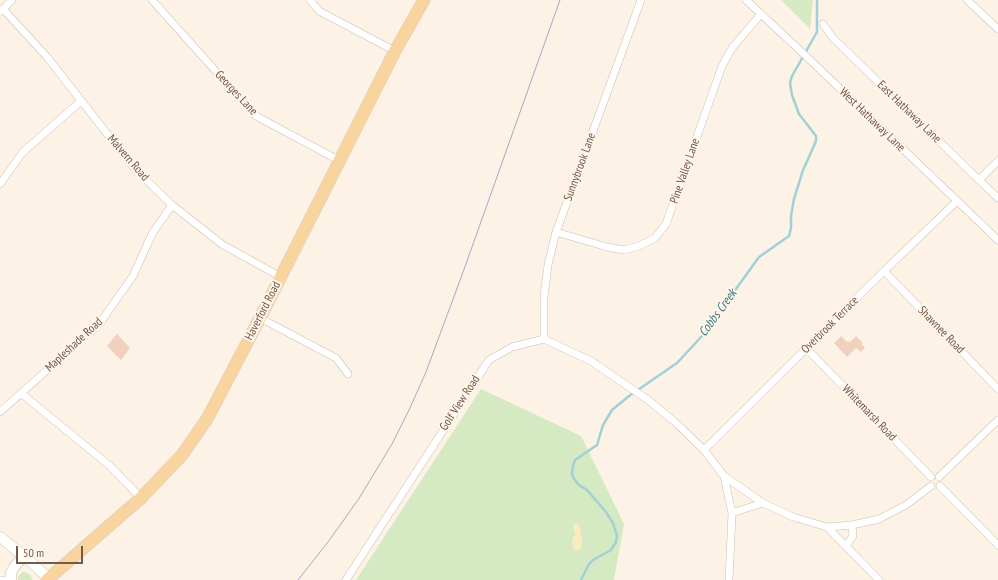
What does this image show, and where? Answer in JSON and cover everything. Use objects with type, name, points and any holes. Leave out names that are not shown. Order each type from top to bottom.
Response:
[{"type":"main road","name":"Haverford Road","points":[[48,580],[141,498],[182,455],[207,419],[281,277],[395,51],[424,0]]},
{"type":"street","points":[[2,10],[12,0]]},
{"type":"street","name":"Georges Lane","points":[[152,0],[256,116],[340,161]]},
{"type":"street","points":[[310,0],[319,11],[395,51]]},
{"type":"street","name":"Sunnybrook Lane","points":[[544,339],[544,296],[548,265],[556,232],[641,0]]},
{"type":"street","name":"West Hathaway Lane","points":[[746,0],[998,240]]},
{"type":"street","points":[[967,0],[998,29]]},
{"type":"street","name":"Malvern Road","points":[[2,10],[47,57],[134,168],[172,205],[223,245],[281,277]]},
{"type":"street","name":"Pine Valley Lane","points":[[556,232],[607,247],[624,250],[639,246],[655,238],[666,224],[722,66],[732,48],[761,14]]},
{"type":"street","name":"East Hathaway Lane","points":[[823,24],[833,38],[998,198]]},
{"type":"street","points":[[0,184],[23,152],[81,101]]},
{"type":"street","points":[[979,180],[998,161]]},
{"type":"street","name":"Overbrook Terrace","points":[[704,450],[957,201]]},
{"type":"street","name":"Mapleshade Road","points":[[0,412],[100,323],[133,276],[152,234],[172,205]]},
{"type":"street","name":"Shawnee Road","points":[[884,272],[998,389]]},
{"type":"street","points":[[260,318],[336,358],[348,374]]},
{"type":"street","points":[[544,339],[591,361],[639,393],[676,422],[704,450],[724,476],[763,503],[793,517],[827,527],[852,525],[879,519],[906,505],[931,486]]},
{"type":"street","name":"Golf View Road","points":[[346,580],[488,360],[512,347],[544,339]]},
{"type":"street","name":"Whitemarsh Road","points":[[806,348],[931,477]]},
{"type":"street","points":[[22,394],[110,466],[141,498]]},
{"type":"street","points":[[931,486],[929,483],[931,477],[939,477],[998,420]]},
{"type":"street","points":[[724,476],[732,513],[729,580]]},
{"type":"street","points":[[939,477],[942,482],[940,486]]},
{"type":"street","points":[[931,486],[935,488],[940,486]]},
{"type":"street","points":[[940,486],[998,545]]},
{"type":"street","points":[[732,513],[763,503]]},
{"type":"street","points":[[846,546],[853,536],[852,525]]},
{"type":"street","points":[[827,527],[880,580]]},
{"type":"street","points":[[0,537],[24,556],[48,580]]},
{"type":"street","points":[[0,580],[11,580],[14,568],[24,556]]},
{"type":"green space","points":[[781,0],[813,0],[810,29]]},
{"type":"green space","points":[[481,389],[581,436],[624,524],[614,580],[356,580]]},
{"type":"green space","points":[[23,572],[29,574],[32,580],[18,580],[19,575]]},
{"type":"sand","points":[[576,523],[581,531],[582,537],[582,545],[577,551],[574,549],[572,543],[573,537],[576,534],[573,525]]},
{"type":"building","points":[[117,334],[130,348],[121,360],[107,346]]},
{"type":"building","points":[[841,336],[847,342],[850,342],[856,336],[863,343],[861,344],[865,348],[861,352],[856,348],[847,357],[834,343]]},
{"type":"waterway","name":"Cobbs Creek","points":[[581,580],[589,564],[593,560],[611,550],[616,542],[617,536],[613,523],[606,512],[587,490],[579,485],[574,479],[572,474],[575,460],[597,445],[603,425],[612,410],[629,396],[677,363],[702,336],[759,257],[789,236],[794,199],[803,170],[816,141],[816,136],[799,114],[792,95],[790,83],[792,76],[817,32],[817,0]]},
{"type":"tram line","points":[[298,580],[358,500],[392,444],[409,410],[426,372],[462,275],[560,0]]}]
